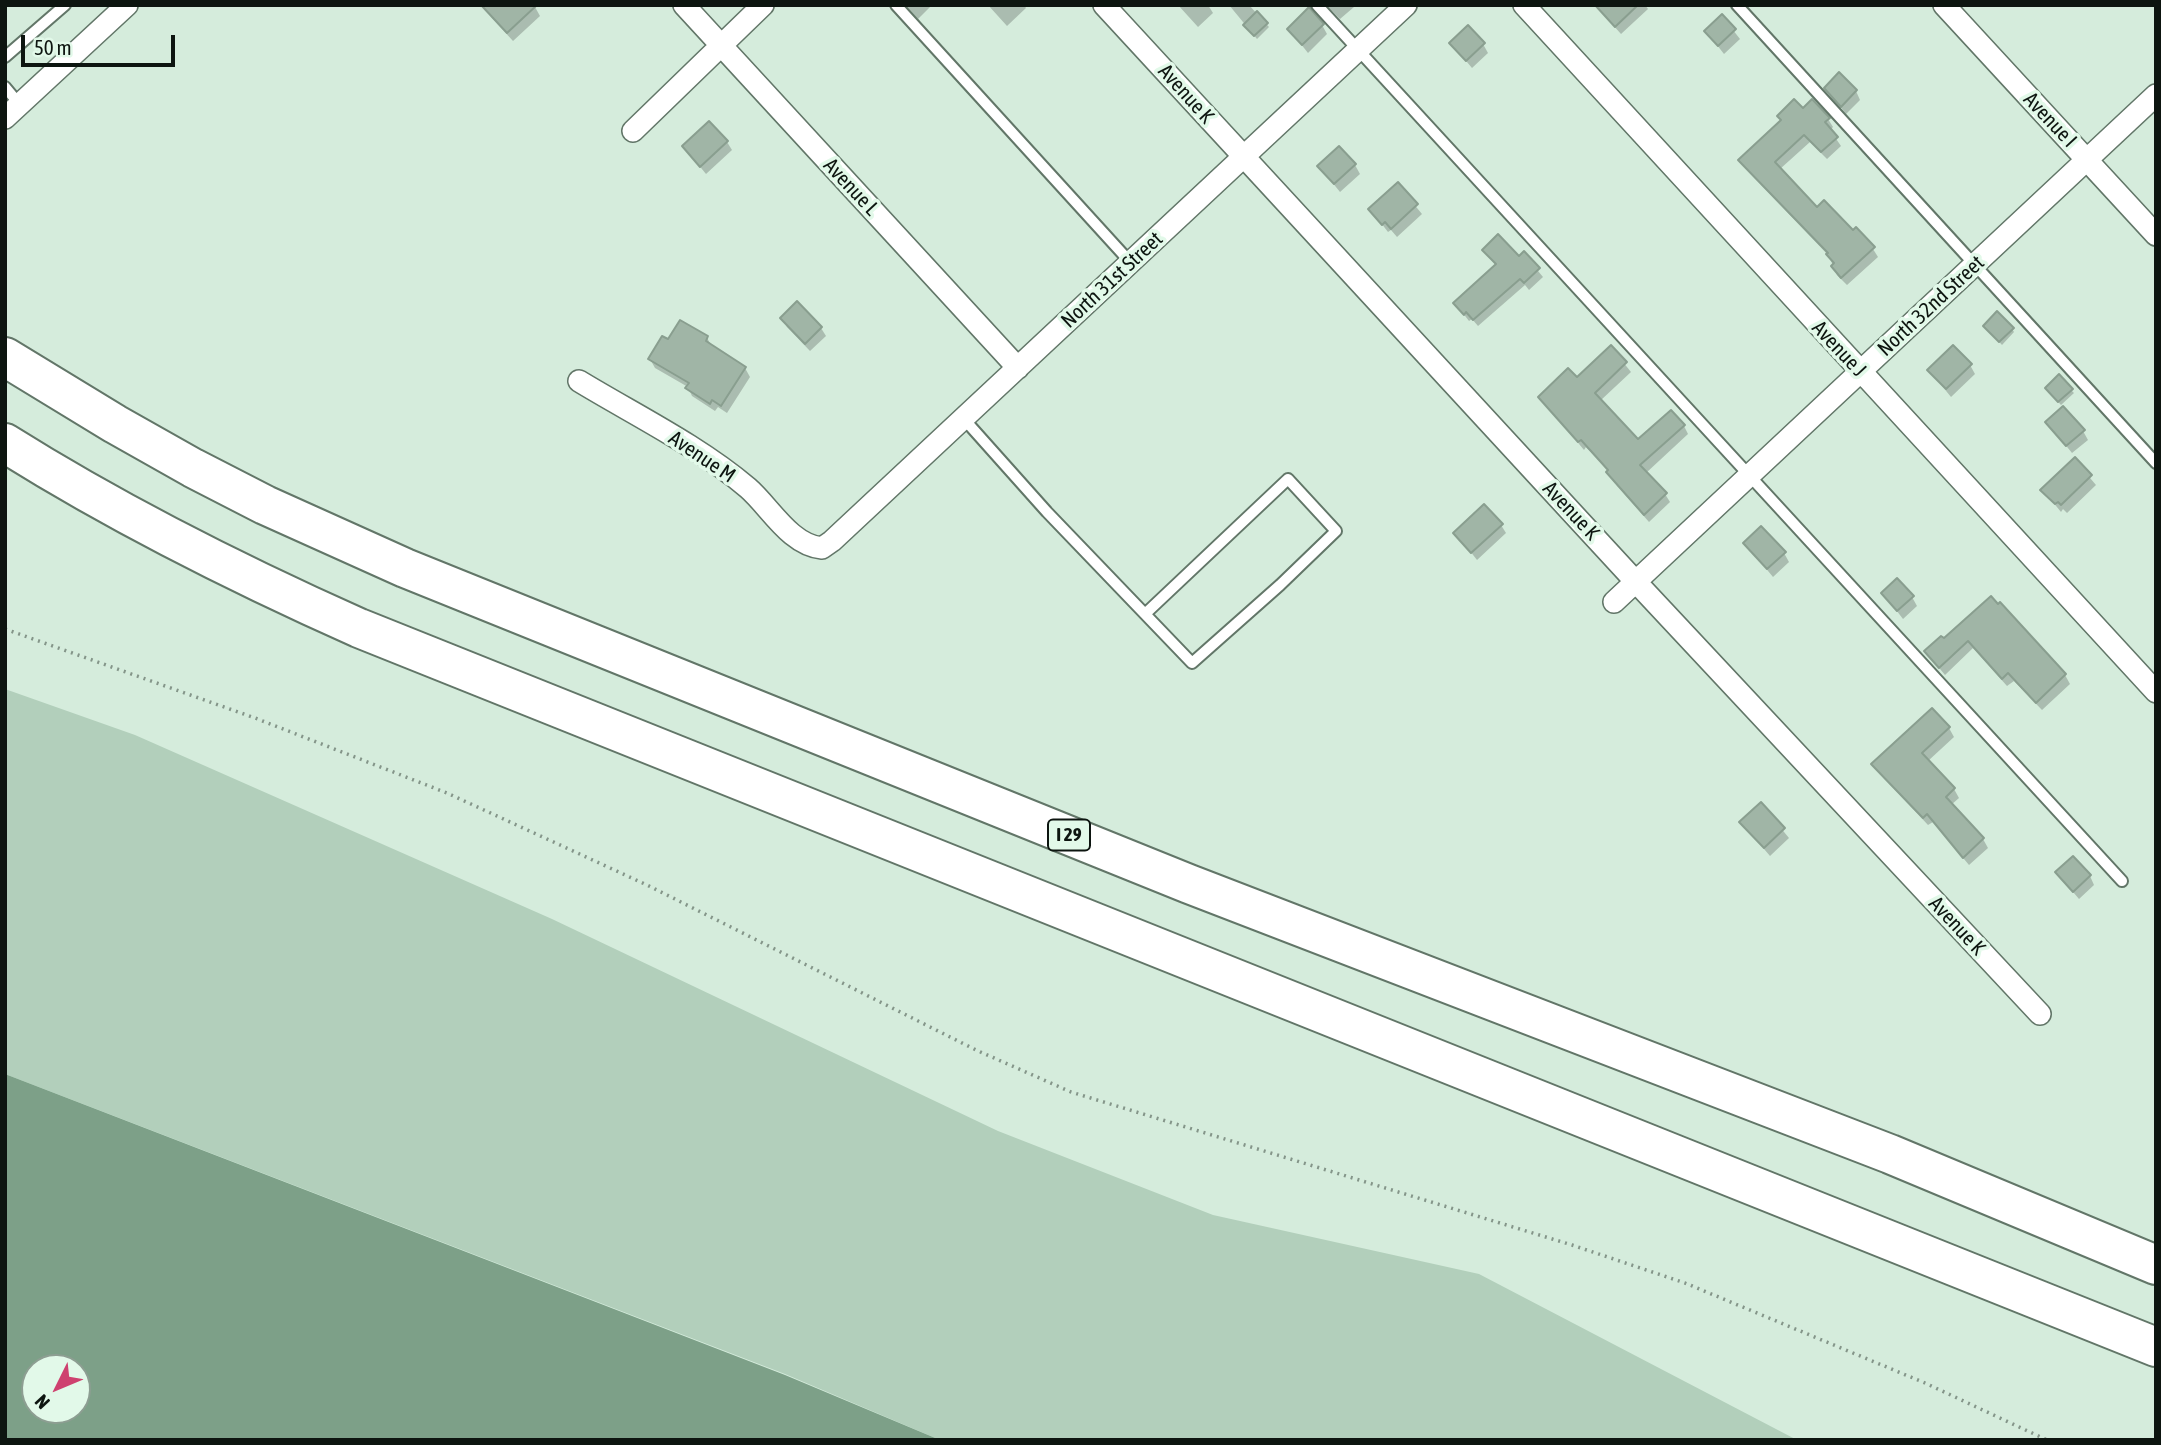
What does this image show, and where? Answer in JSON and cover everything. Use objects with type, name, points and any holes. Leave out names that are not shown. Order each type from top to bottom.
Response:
[{"type":"highway","name":"I 29","points":[[5,357],[194,468],[265,505],[405,568],[1177,878],[1890,1154],[2156,1265]]},
{"type":"highway","points":[[5,443],[98,499],[212,559],[359,628],[2156,1347]]},
{"type":"street","points":[[13,111],[127,5]]},
{"type":"street","name":"Avenue L","points":[[684,5],[1018,368]]},
{"type":"street","points":[[632,131],[763,5]]},
{"type":"street","name":"Avenue K","points":[[1104,5],[1636,582],[2040,1014]]},
{"type":"street","name":"North 31st Street","points":[[814,547],[822,548],[832,541],[1406,5]]},
{"type":"street","name":"Avenue J","points":[[1524,5],[2156,692]]},
{"type":"street","name":"Avenue I","points":[[1944,5],[2156,235]]},
{"type":"street","name":"North 32nd Street","points":[[1614,603],[2156,95]]},
{"type":"street","name":"Avenue M","points":[[579,381],[718,465],[750,490],[803,543],[814,547]]},
{"type":"lane","points":[[5,57],[65,5]]},
{"type":"lane","points":[[896,5],[1131,263]]},
{"type":"lane","points":[[1317,5],[2122,881]]},
{"type":"lane","points":[[1737,5],[2156,463]]},
{"type":"lane","points":[[5,87],[13,111]]},
{"type":"lane","points":[[964,419],[1047,512],[1192,663],[1336,531],[1288,479],[1145,614]]},
{"type":"path","points":[[5,629],[255,718],[447,793],[647,885],[976,1050],[1071,1092],[1572,1245],[1685,1283],[1925,1382],[2047,1440]]},
{"type":"shaded area","points":[[5,689],[135,735],[552,919],[998,1131],[1213,1215],[1479,1274],[1797,1440],[940,1440],[785,1374],[5,1074]]},
{"type":"shaded area","points":[[5,1074],[785,1375],[940,1440],[5,1440]]},
{"type":"building","points":[[481,5],[537,5],[507,33]]},
{"type":"building","points":[[1595,5],[1638,5],[1615,27]]},
{"type":"building","points":[[1309,7],[1324,24],[1302,45],[1287,29]]},
{"type":"building","points":[[1257,11],[1268,23],[1254,36],[1243,25]]},
{"type":"building","points":[[1722,14],[1736,29],[1718,46],[1704,31]]},
{"type":"building","points":[[1468,25],[1485,43],[1466,61],[1449,43]]},
{"type":"building","points":[[1839,72],[1857,90],[1841,107],[1824,88]]},
{"type":"building","points":[[1794,99],[1803,108],[1812,99],[1830,118],[1825,122],[1838,137],[1821,152],[1804,135],[1775,162],[1817,207],[1824,200],[1853,230],[1856,227],[1875,247],[1841,278],[1831,266],[1834,263],[1826,254],[1828,253],[1738,160],[1781,120],[1777,116]]},
{"type":"building","points":[[709,121],[728,141],[700,167],[682,146]]},
{"type":"building","points":[[1339,146],[1356,164],[1334,184],[1317,166]]},
{"type":"building","points":[[1398,182],[1418,204],[1391,229],[1385,222],[1382,225],[1368,209]]},
{"type":"building","points":[[1498,234],[1519,256],[1524,251],[1540,268],[1524,283],[1520,279],[1473,320],[1453,303],[1496,264],[1482,250]]},
{"type":"building","points":[[797,301],[822,327],[805,344],[780,318]]},
{"type":"building","points":[[1997,311],[2014,328],[1999,342],[1983,326]]},
{"type":"building","points":[[680,320],[708,336],[706,341],[746,367],[721,406],[712,400],[710,404],[685,388],[689,383],[648,359],[662,336],[668,339]]},
{"type":"building","points":[[1611,345],[1627,362],[1595,393],[1638,439],[1671,410],[1685,425],[1640,465],[1667,493],[1644,515],[1606,472],[1608,470],[1581,440],[1578,442],[1538,397],[1568,368],[1577,377]]},
{"type":"building","points":[[1953,345],[1972,364],[1946,389],[1927,370]]},
{"type":"building","points":[[2059,374],[2073,389],[2058,402],[2045,388]]},
{"type":"building","points":[[2063,406],[2085,430],[2066,446],[2045,422]]},
{"type":"building","points":[[2075,457],[2092,475],[2061,505],[2058,502],[2055,504],[2040,490]]},
{"type":"building","points":[[1484,504],[1503,524],[1471,553],[1453,533]]},
{"type":"building","points":[[1761,526],[1786,552],[1767,569],[1743,543]]},
{"type":"building","points":[[1897,578],[1914,596],[1897,611],[1881,593]]},
{"type":"building","points":[[1991,596],[1998,604],[2000,602],[2066,674],[2036,703],[2008,673],[2002,679],[1968,641],[1939,668],[1924,651],[1941,636],[1944,638]]},
{"type":"building","points":[[1932,708],[1950,727],[1922,753],[1955,788],[1946,797],[1984,838],[1963,858],[1927,814],[1923,818],[1871,764]]},
{"type":"building","points":[[1761,802],[1785,828],[1764,848],[1739,822]]},
{"type":"building","points":[[2073,856],[2091,875],[2073,892],[2055,872]]}]
